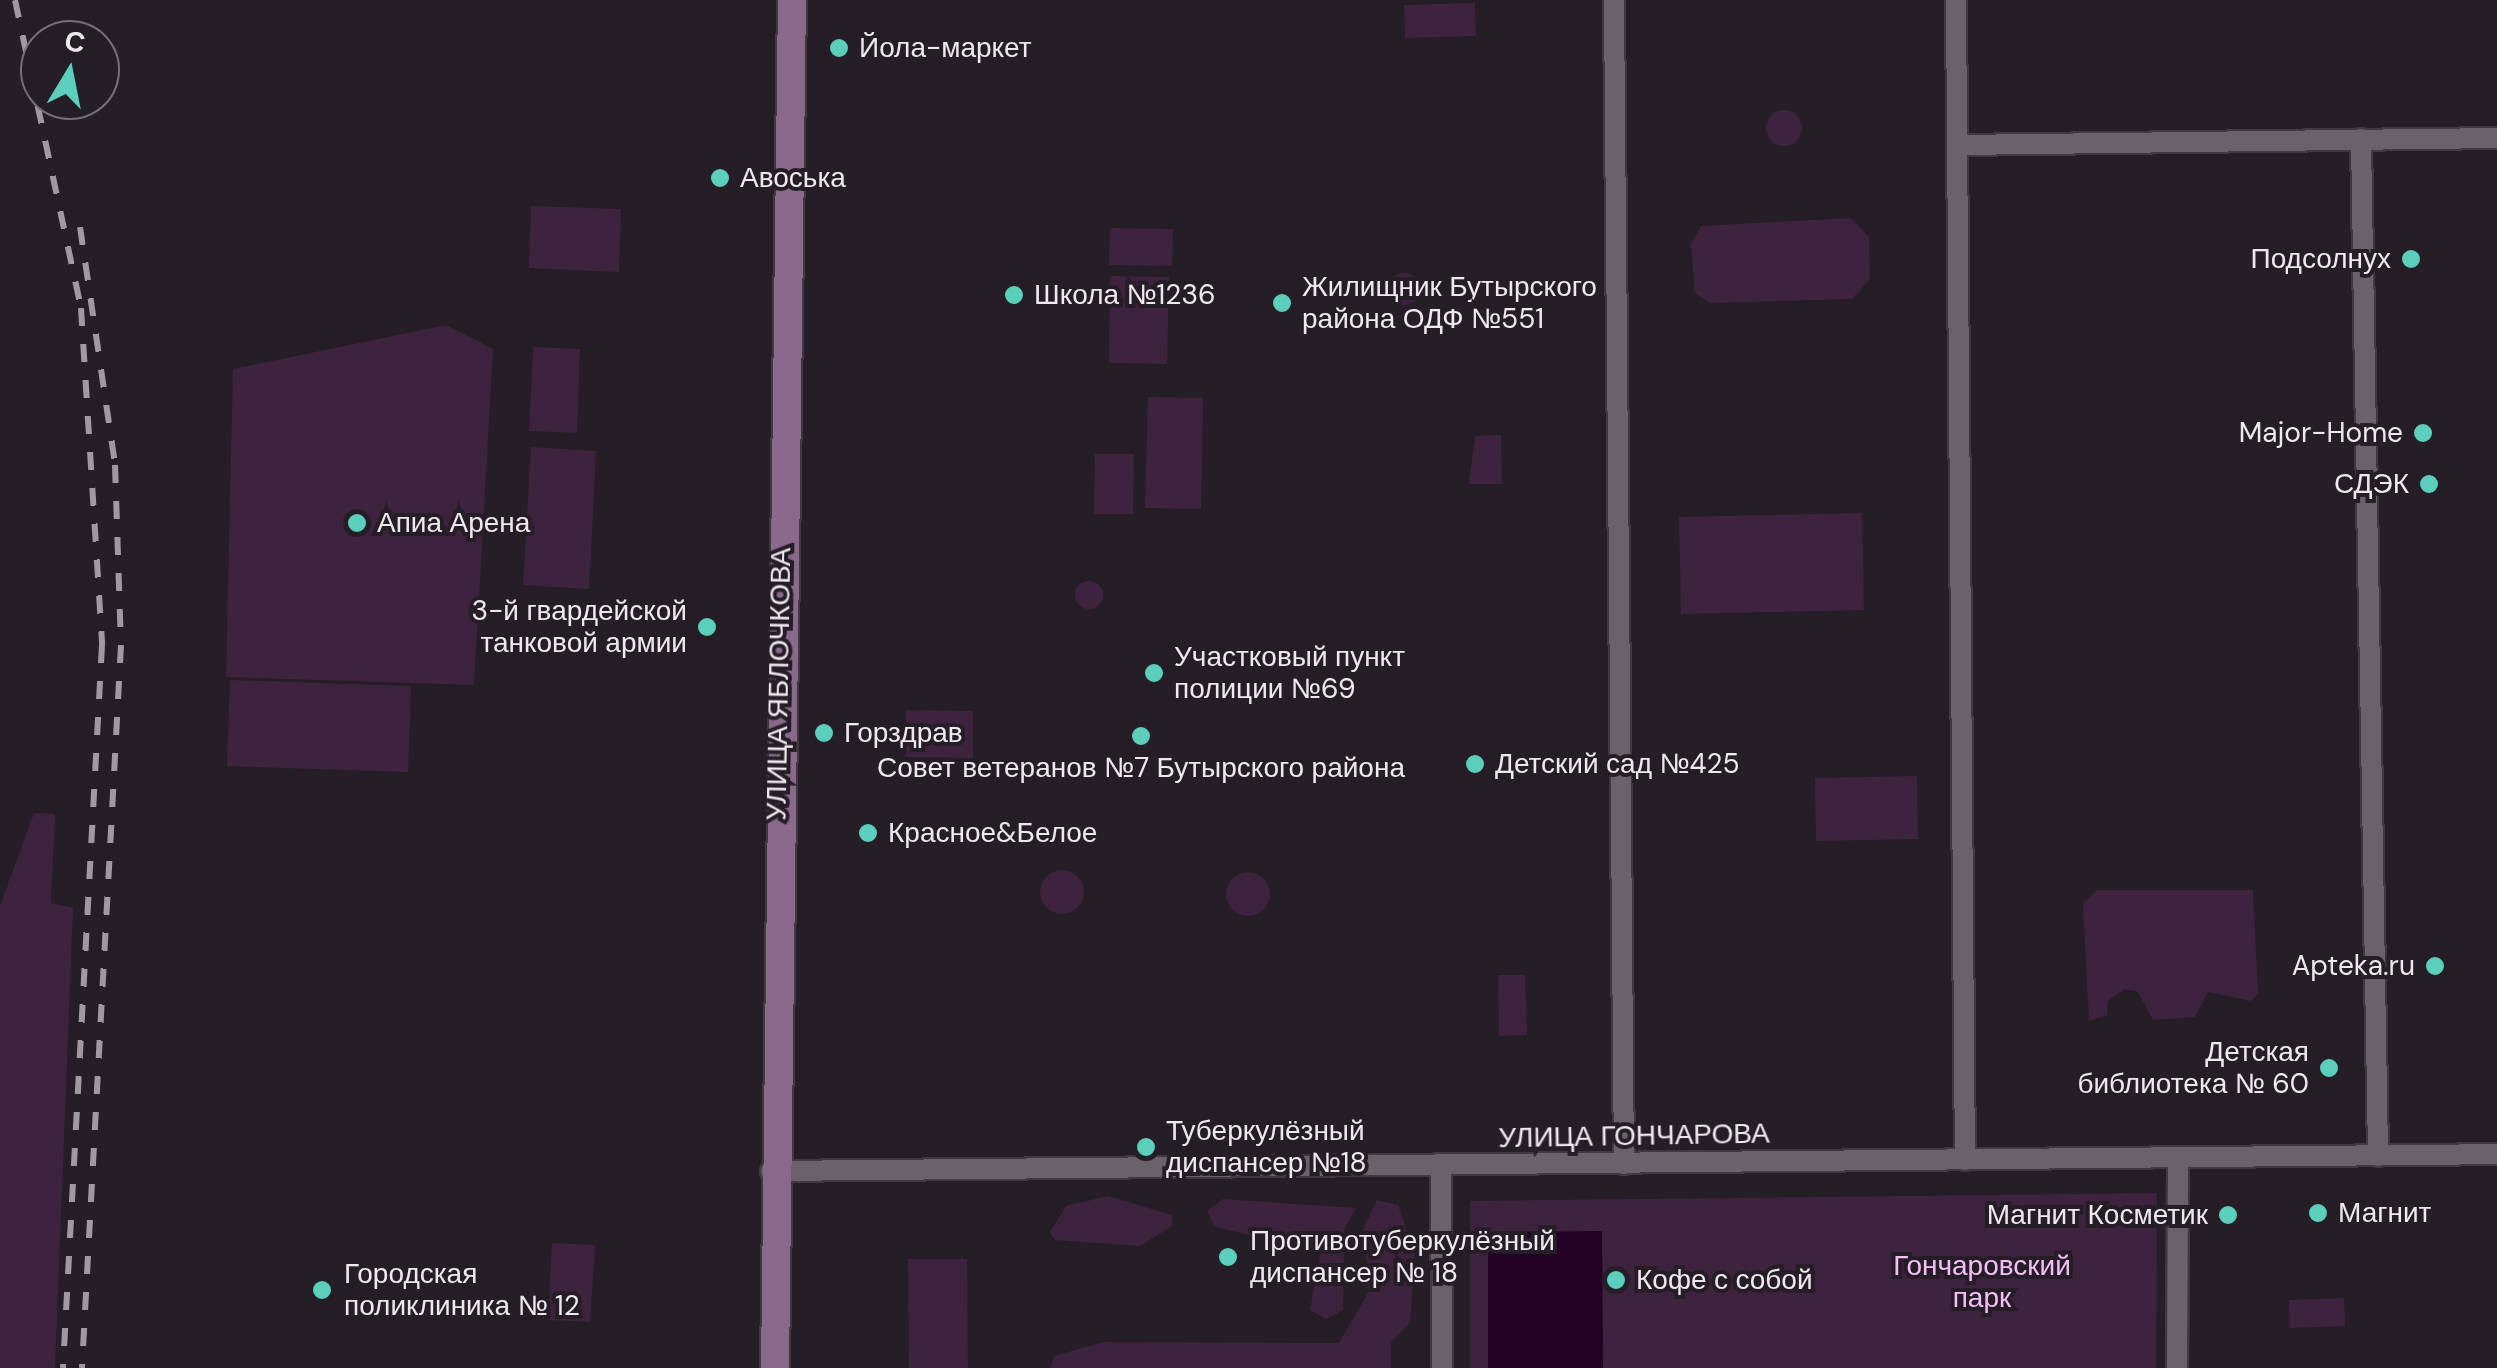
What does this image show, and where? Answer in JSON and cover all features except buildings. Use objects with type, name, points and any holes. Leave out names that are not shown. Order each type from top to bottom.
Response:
[{"type":"street","name":"УЛИЦА ЯБЛОЧКОВА","points":[[775,1368],[771,1171],[792,0]]},
{"type":"street","points":[[1614,0],[1624,1164]]},
{"type":"street","points":[[1956,0],[1965,1160]]},
{"type":"street","points":[[1958,145],[2497,138]]},
{"type":"street","points":[[2361,140],[2378,1156]]},
{"type":"street","name":"УЛИЦА ГОНЧАРОВА","points":[[771,1171],[2497,1154]]},
{"type":"street","points":[[2177,1368],[2178,1158]]},
{"type":"street","points":[[1441,1166],[1442,1368]]},
{"type":"green space","points":[[1475,3],[1476,36],[1405,38],[1404,5]]},
{"type":"green space","points":[[1784,110],[1797,115],[1802,128],[1797,141],[1784,146],[1771,141],[1766,128],[1771,115]]},
{"type":"green space","points":[[531,206],[621,209],[619,272],[529,268]]},
{"type":"green space","points":[[1851,218],[1869,237],[1870,279],[1852,299],[1710,303],[1695,293],[1691,243],[1701,226]]},
{"type":"green space","points":[[1110,228],[1173,229],[1172,266],[1109,265]]},
{"type":"green space","points":[[1404,273],[1415,278],[1420,289],[1415,300],[1404,305],[1393,300],[1388,289],[1393,278]]},
{"type":"green space","points":[[1110,276],[1169,277],[1167,364],[1109,363]]},
{"type":"green space","name":"Апиа Арена","points":[[446,325],[493,349],[474,685],[226,677],[233,369]]},
{"type":"green space","points":[[533,347],[580,349],[577,433],[529,431]]},
{"type":"green space","points":[[1148,397],[1203,398],[1201,509],[1145,508]]},
{"type":"green space","points":[[1501,435],[1502,484],[1469,484],[1475,436]]},
{"type":"green space","points":[[531,447],[596,451],[589,589],[523,585]]},
{"type":"green space","points":[[1095,454],[1134,454],[1133,514],[1094,514]]},
{"type":"green space","points":[[1862,513],[1864,610],[1681,614],[1679,517]]},
{"type":"green space","points":[[1089,581],[1099,585],[1103,595],[1099,605],[1089,609],[1079,605],[1075,595],[1079,585]]},
{"type":"green space","points":[[230,680],[411,686],[408,772],[227,766]]},
{"type":"green space","points":[[906,710],[973,711],[973,758],[905,757]]},
{"type":"green space","points":[[1917,776],[1918,839],[1816,841],[1815,778]]},
{"type":"green space","points":[[34,813],[55,814],[51,903],[73,908],[55,1368],[0,1368],[0,906]]},
{"type":"green space","points":[[1062,870],[1078,876],[1084,892],[1078,908],[1062,914],[1046,908],[1040,892],[1046,876]]},
{"type":"green space","points":[[1248,872],[1264,878],[1270,894],[1264,910],[1248,916],[1232,910],[1226,894],[1232,878]]},
{"type":"green space","points":[[2097,890],[2253,890],[2258,993],[2251,1001],[2208,992],[2195,1017],[2153,1020],[2138,992],[2125,989],[2108,1001],[2107,1015],[2089,1021],[2083,903]]},
{"type":"green space","points":[[1498,975],[1525,975],[1527,1035],[1499,1036]]},
{"type":"green space","name":"Гончаровский парк","points":[[2157,1193],[2156,1368],[1470,1368],[1470,1201]]},
{"type":"green space","points":[[1108,1196],[1172,1215],[1172,1226],[1140,1246],[1055,1240],[1050,1232],[1066,1206]]},
{"type":"green space","points":[[1223,1199],[1356,1208],[1344,1230],[1343,1310],[1326,1319],[1310,1310],[1321,1251],[1215,1227],[1207,1211]]},
{"type":"green space","points":[[1377,1200],[1398,1205],[1415,1253],[1410,1323],[1391,1342],[1391,1368],[1050,1368],[1054,1356],[1104,1342],[1339,1343],[1369,1291],[1364,1227]]},
{"type":"green space","points":[[552,1243],[595,1245],[590,1322],[548,1320]]},
{"type":"green space","points":[[908,1259],[967,1259],[968,1368],[909,1368]]},
{"type":"green space","points":[[2344,1298],[2345,1326],[2290,1328],[2289,1300]]},
{"type":"shaded area","points":[[1602,1231],[1603,1368],[1488,1368],[1488,1232]]},
{"type":"railway","points":[[15,0],[81,308],[102,645],[63,1368]]},
{"type":"railway","points":[[80,227],[115,465],[121,645],[82,1368]]},
{"type":"place","name":"Йола-маркет","points":[[839,48]]},
{"type":"place","name":"Авоська","points":[[720,178]]},
{"type":"place","name":"Подсолнух","points":[[2411,259]]},
{"type":"place","name":"Школа №1236","points":[[1014,295]]},
{"type":"place","name":"Жилищник Бутырского района ОДФ №551","points":[[1282,303]]},
{"type":"place","name":"Major-Home","points":[[2423,433]]},
{"type":"place","name":"СДЭК","points":[[2429,484]]},
{"type":"place","name":"Апиа Арена","points":[[357,523]]},
{"type":"place","name":"3-й гвардейской танковой армии","points":[[707,627]]},
{"type":"place","name":"Участковый пункт полиции №69","points":[[1154,673]]},
{"type":"place","name":"Горздрав","points":[[824,733]]},
{"type":"place","name":"Совет ветеранов №7 Бутырского района","points":[[1141,736]]},
{"type":"place","name":"Детский сад №425","points":[[1475,764]]},
{"type":"place","name":"Красное&Белое","points":[[868,833]]},
{"type":"place","name":"Apteka.ru","points":[[2435,966]]},
{"type":"place","name":"Детская библиотека № 60","points":[[2329,1068]]},
{"type":"place","name":"Туберкулёзный диспансер №18","points":[[1146,1147]]},
{"type":"place","name":"Магнит","points":[[2318,1213]]},
{"type":"place","name":"Магнит Косметик","points":[[2228,1215]]},
{"type":"place","name":"Противотуберкулёзный диспансер № 18","points":[[1228,1257]]},
{"type":"place","name":"Кофе с собой","points":[[1616,1280]]},
{"type":"place","name":"Городская поликлиника № 12","points":[[322,1290]]}]
